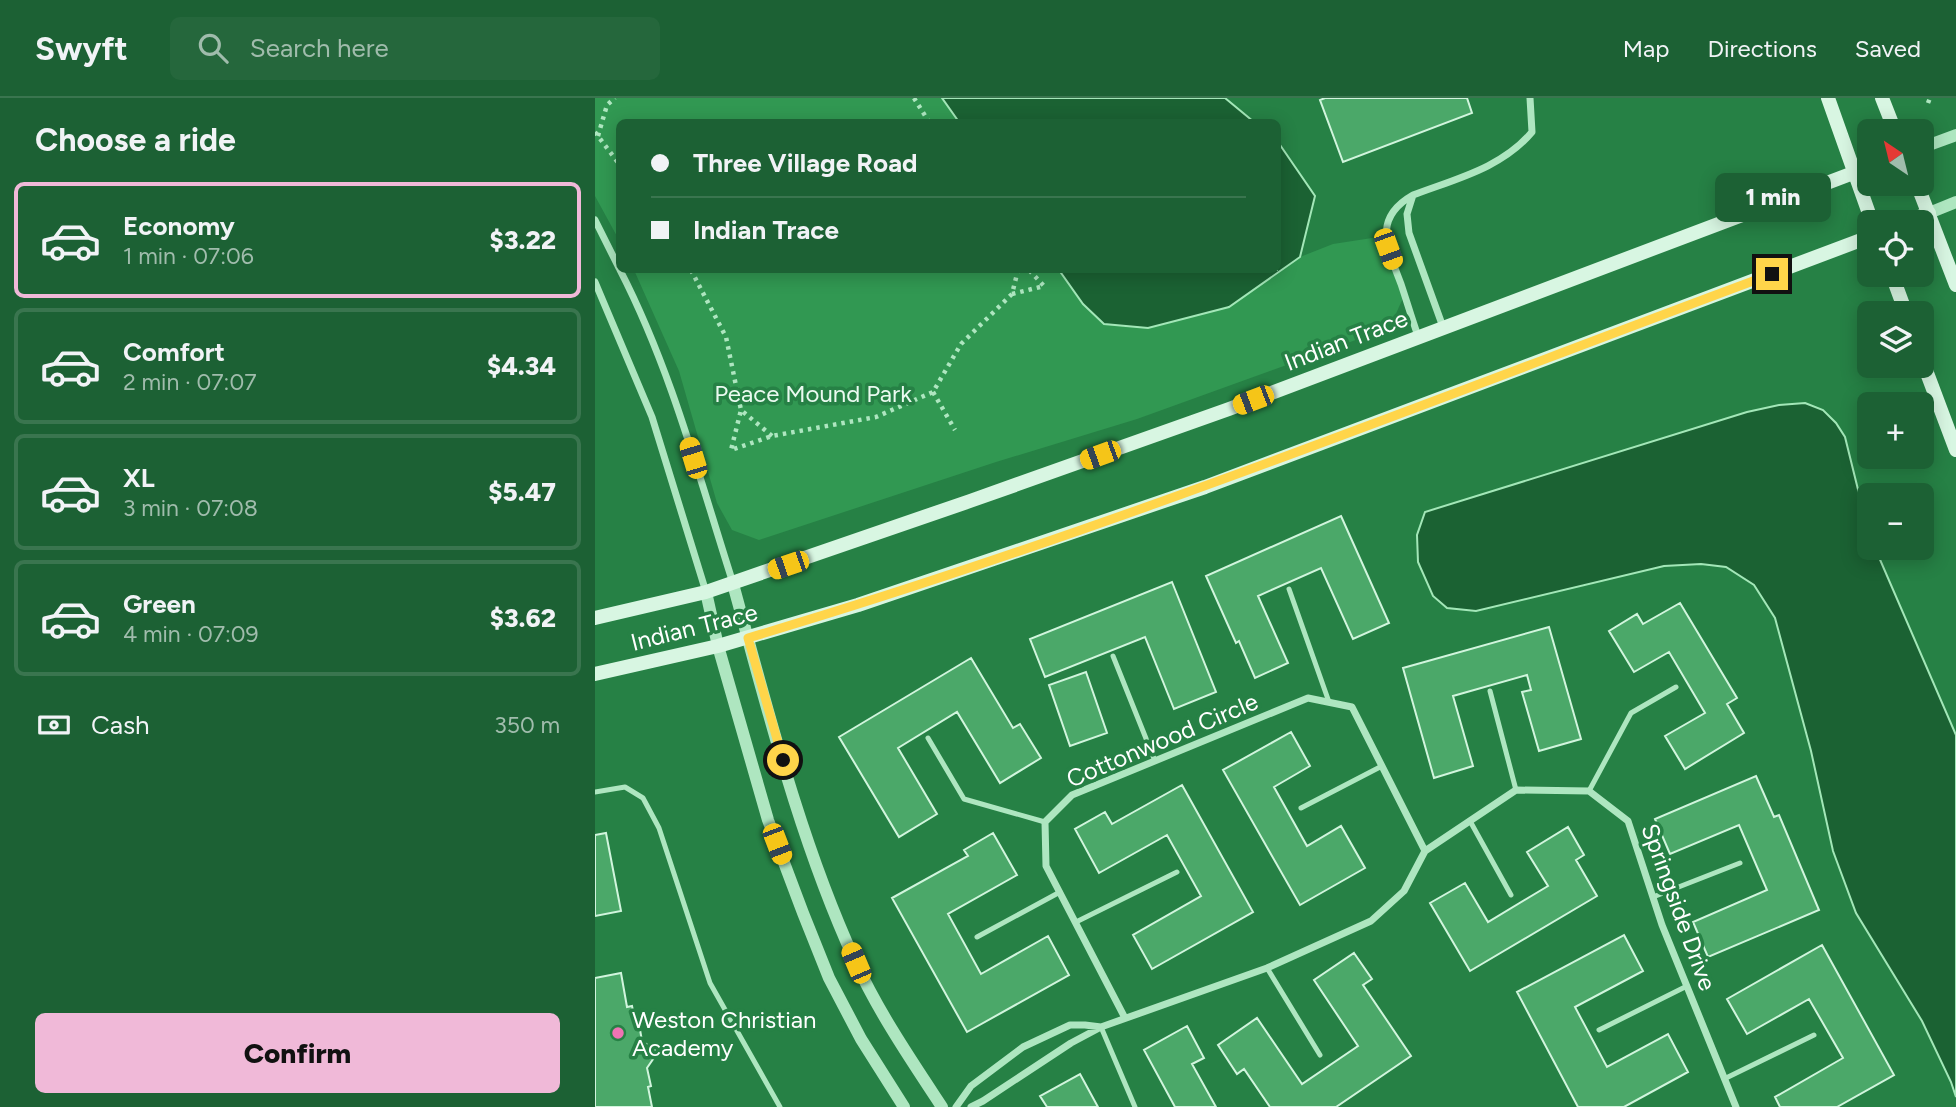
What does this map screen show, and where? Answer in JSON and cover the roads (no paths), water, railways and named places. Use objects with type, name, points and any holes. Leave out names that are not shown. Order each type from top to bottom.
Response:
[{"type":"main road","points":[[1828,98],[1868,210]]},
{"type":"main road","points":[[1882,98],[1890,119]]},
{"type":"main road","name":"Indian Trace","points":[[595,618],[733,584],[1216,414],[1857,171]]},
{"type":"main road","points":[[1934,226],[1956,285]]},
{"type":"main road","name":"Indian Trace","points":[[595,674],[718,646],[858,606],[1205,487],[1857,242]]},
{"type":"main road","points":[[1929,378],[1956,450]]},
{"type":"street","points":[[1418,336],[1385,236],[1390,216],[1401,201],[1492,165],[1520,147],[1532,132],[1530,98]]},
{"type":"street","points":[[1934,143],[1956,135]]},
{"type":"street","points":[[1413,195],[1407,214],[1409,233],[1444,327]]},
{"type":"street","points":[[1934,211],[1956,202]]},
{"type":"street","points":[[595,220],[616,261]]},
{"type":"street","points":[[622,273],[640,309],[670,385],[733,584],[797,809],[827,896],[856,963],[888,1024],[942,1107]]},
{"type":"street","points":[[595,282],[652,417],[706,592],[718,646],[768,821],[829,978],[861,1039],[904,1107]]},
{"type":"street","name":"Cottonwood Circle","points":[[1045,822],[1072,795],[1308,698],[1329,702]]},
{"type":"street","points":[[1329,702],[1352,707],[1425,852]]},
{"type":"street","points":[[971,1107],[1101,1027],[1267,968],[1371,921],[1404,891],[1425,852],[1516,790],[1589,791]]},
{"type":"street","name":"Springside Drive","points":[[1589,791],[1628,821],[1653,897],[1736,1107]]},
{"type":"street","points":[[1045,822],[1046,866],[1125,1018]]},
{"type":"street","points":[[956,1107],[971,1086],[1023,1047],[1070,1026],[1101,1027]]},
{"type":"lane","points":[[1290,589],[1329,702]]},
{"type":"lane","points":[[1113,656],[1155,761]]},
{"type":"lane","points":[[1589,791],[1631,713],[1676,687]]},
{"type":"lane","points":[[1490,691],[1516,790]]},
{"type":"lane","points":[[927,738],[964,799],[1045,822]]},
{"type":"lane","points":[[1301,807],[1382,766]]},
{"type":"lane","points":[[595,792],[625,787],[643,798],[659,828],[710,983],[780,1107]]},
{"type":"lane","points":[[1470,821],[1511,895]]},
{"type":"lane","points":[[1653,897],[1740,863]]},
{"type":"lane","points":[[1076,922],[1177,872]]},
{"type":"lane","points":[[977,937],[1060,892]]},
{"type":"lane","points":[[1267,968],[1319,1055]]},
{"type":"lane","points":[[1599,1030],[1687,986]]},
{"type":"lane","points":[[1101,1027],[1135,1107]]},
{"type":"lane","points":[[1724,1079],[1814,1035]]},
{"type":"place","name":"Weston Christian Academy","points":[[618,1033]]},
{"type":"park label","name":"Peace Mound Park","points":[[813,393]]}]
